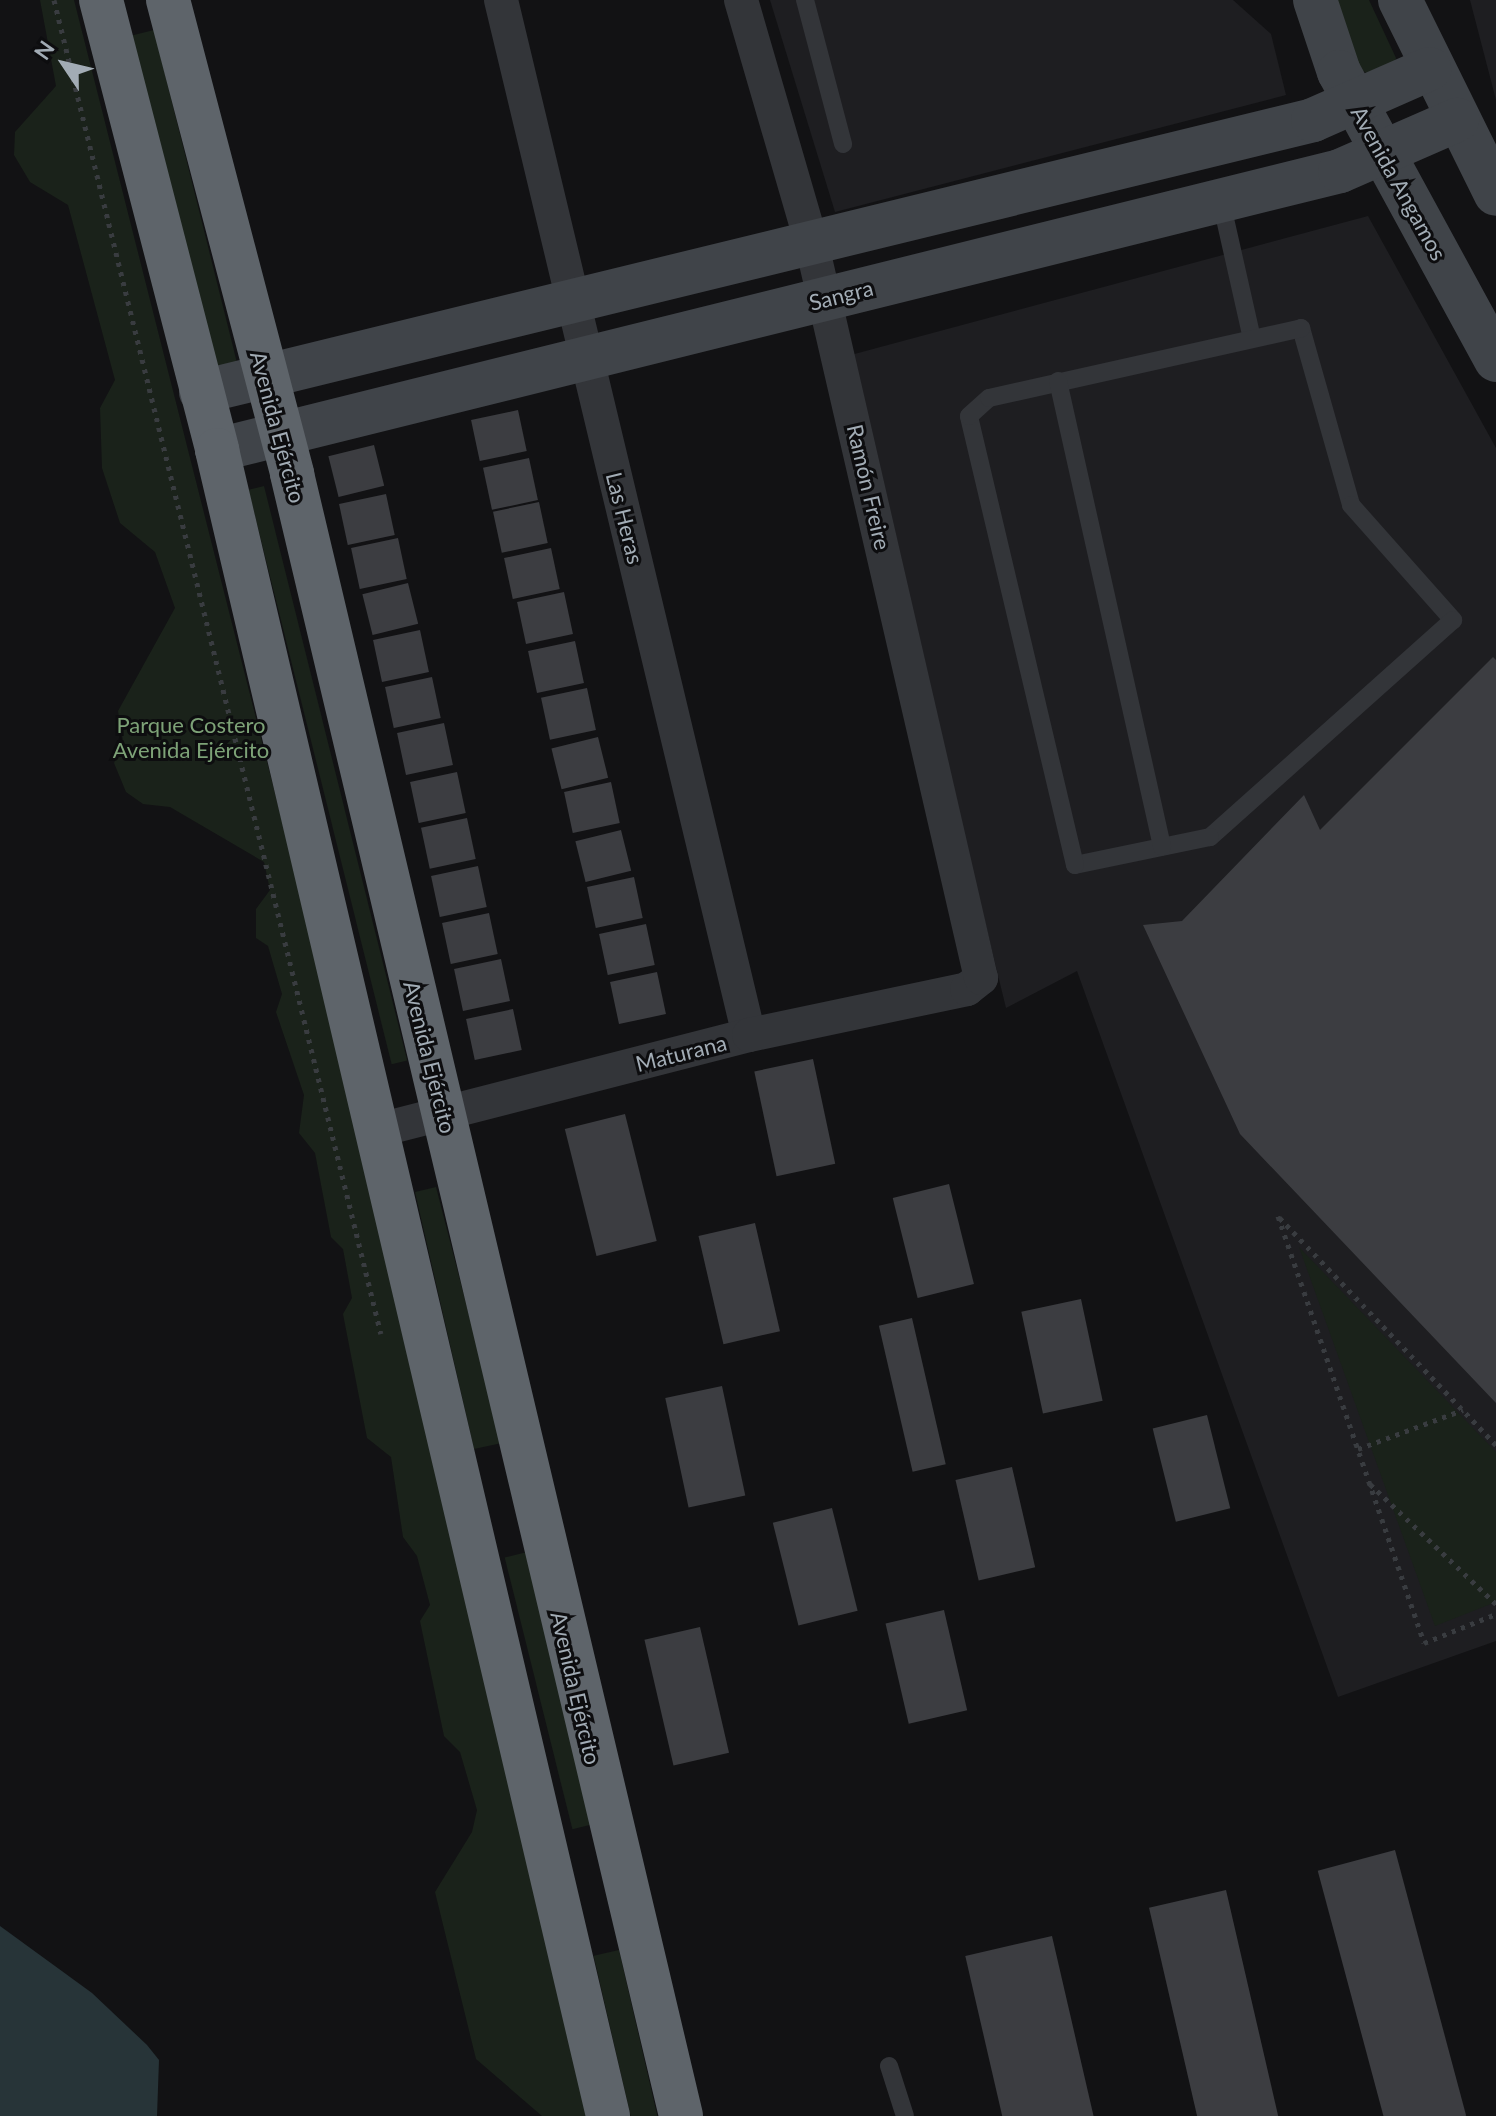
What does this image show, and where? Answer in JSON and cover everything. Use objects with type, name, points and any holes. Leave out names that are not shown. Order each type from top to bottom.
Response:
[{"type":"highway","points":[[101,0],[217,450],[608,2116]]},
{"type":"highway","name":"Avenida Ejército","points":[[168,0],[280,433],[444,1113],[529,1490],[681,2116]]},
{"type":"highway","points":[[465,1505],[529,1490]]},
{"type":"highway","points":[[556,1890],[622,1874]]},
{"type":"street","name":"Las Heras","points":[[501,0],[749,1035]]},
{"type":"street","name":"Ramón Freire","points":[[741,0],[811,241],[981,978]]},
{"type":"street","name":"Avenida Angamos","points":[[1315,0],[1355,103],[1496,360]]},
{"type":"street","points":[[1400,0],[1429,69],[1496,194]]},
{"type":"street","points":[[201,392],[1313,120],[1429,69]]},
{"type":"street","name":"Sangra","points":[[217,450],[584,356],[1340,171],[1457,120]]},
{"type":"street","name":"Maturana","points":[[379,1130],[749,1035],[967,989],[981,978]]},
{"type":"lane","points":[[805,0],[843,144]]},
{"type":"lane","points":[[1221,201],[1251,334]]},
{"type":"lane","points":[[1301,328],[1351,505],[1453,620],[1210,837],[1075,865],[969,416],[989,398],[1058,381],[1251,334],[1301,328]]},
{"type":"lane","points":[[1058,381],[1162,847]]},
{"type":"lane","points":[[889,2066],[905,2116]]},
{"type":"path","points":[[54,0],[383,1342]]},
{"type":"path","points":[[1496,1445],[1278,1216],[1424,1643],[1496,1614]]},
{"type":"path","points":[[1358,1449],[1463,1410]]},
{"type":"path","points":[[1369,1483],[1496,1604]]},
{"type":"shaded area","points":[[770,0],[1233,0],[1271,34],[1286,95],[835,212]]},
{"type":"shaded area","points":[[1470,0],[1496,0],[1496,100]]},
{"type":"shaded area","points":[[1368,216],[1496,448],[1496,1641],[1338,1697],[1077,971],[1006,1008],[847,356]]},
{"type":"shaded area","points":[[0,1926],[92,1993],[147,2045],[159,2060],[157,2116],[0,2116]]},
{"type":"green space","name":"Parque Costero Avenida Ejército","points":[[40,0],[74,0],[355,1109],[593,2116],[542,2116],[476,2059],[435,1892],[472,1832],[477,1810],[460,1752],[444,1736],[420,1621],[430,1605],[417,1556],[403,1537],[391,1457],[367,1438],[343,1314],[352,1298],[343,1249],[331,1237],[315,1153],[299,1133],[304,1095],[276,1012],[282,994],[268,946],[256,938],[256,909],[270,890],[264,862],[170,807],[143,804],[126,792],[114,763],[123,741],[118,711],[175,608],[155,552],[120,523],[102,468],[100,408],[115,380],[68,205],[30,182],[14,155],[15,132],[56,86]]},
{"type":"green space","points":[[1330,0],[1369,0],[1396,58],[1393,68],[1370,75],[1358,68]]},
{"type":"green space","points":[[154,30],[239,373],[215,379],[130,36]]},
{"type":"green space","points":[[264,486],[407,1060],[392,1064],[248,490]]},
{"type":"green space","points":[[436,1187],[502,1443],[474,1449],[415,1192]]},
{"type":"green space","points":[[1299,1247],[1496,1452],[1496,1602],[1435,1626]]},
{"type":"green space","points":[[527,1552],[595,1824],[572,1829],[505,1558]]},
{"type":"green space","points":[[619,1950],[657,2116],[631,2116],[594,1956]]},
{"type":"building","points":[[518,410],[527,451],[480,461],[471,420]]},
{"type":"building","points":[[374,445],[384,486],[339,497],[328,456]]},
{"type":"building","points":[[529,458],[538,500],[492,510],[483,468]]},
{"type":"building","points":[[386,494],[395,535],[348,545],[339,504]]},
{"type":"building","points":[[539,502],[548,543],[502,553],[493,512]]},
{"type":"building","points":[[398,538],[407,579],[360,589],[351,548]]},
{"type":"building","points":[[551,548],[560,589],[513,599],[504,558]]},
{"type":"building","points":[[408,583],[418,624],[373,635],[362,594]]},
{"type":"building","points":[[564,592],[573,634],[526,644],[517,602]]},
{"type":"building","points":[[420,630],[429,672],[382,682],[373,640]]},
{"type":"building","points":[[575,641],[584,683],[537,693],[528,651]]},
{"type":"building","points":[[1493,657],[1496,660],[1496,1403],[1240,1134],[1143,925],[1182,921],[1304,795],[1320,830]]},
{"type":"building","points":[[432,677],[441,718],[394,728],[385,687]]},
{"type":"building","points":[[587,688],[596,730],[550,740],[541,698]]},
{"type":"building","points":[[444,723],[453,765],[406,775],[397,733]]},
{"type":"building","points":[[598,737],[608,778],[562,789],[551,749]]},
{"type":"building","points":[[457,772],[466,813],[419,823],[410,782]]},
{"type":"building","points":[[611,782],[620,823],[573,833],[564,792]]},
{"type":"building","points":[[467,818],[476,859],[430,869],[421,828]]},
{"type":"building","points":[[621,830],[631,871],[586,882],[575,841]]},
{"type":"building","points":[[478,866],[487,907],[440,917],[431,876]]},
{"type":"building","points":[[634,877],[643,918],[596,928],[587,887]]},
{"type":"building","points":[[489,913],[498,954],[451,964],[442,923]]},
{"type":"building","points":[[646,924],[655,965],[608,975],[599,934]]},
{"type":"building","points":[[501,959],[510,1001],[463,1011],[454,969]]},
{"type":"building","points":[[657,972],[666,1014],[619,1024],[610,982]]},
{"type":"building","points":[[513,1009],[522,1050],[475,1060],[466,1019]]},
{"type":"building","points":[[813,1059],[835,1164],[777,1176],[754,1071]]},
{"type":"building","points":[[625,1114],[657,1241],[597,1256],[565,1129]]},
{"type":"building","points":[[949,1184],[974,1284],[918,1298],[893,1198]]},
{"type":"building","points":[[755,1223],[780,1331],[723,1344],[698,1236]]},
{"type":"building","points":[[1081,1299],[1103,1401],[1043,1413],[1021,1312]]},
{"type":"building","points":[[912,1318],[946,1464],[913,1472],[879,1326]]},
{"type":"building","points":[[722,1386],[745,1496],[689,1508],[665,1398]]},
{"type":"building","points":[[1207,1415],[1230,1508],[1176,1522],[1153,1429]]},
{"type":"building","points":[[1012,1467],[1035,1567],[979,1580],[955,1480]]},
{"type":"building","points":[[832,1508],[858,1611],[798,1626],[773,1523]]},
{"type":"building","points":[[944,1610],[967,1710],[909,1724],[886,1623]]},
{"type":"building","points":[[700,1627],[729,1753],[673,1766],[644,1640]]},
{"type":"building","points":[[1395,1850],[1466,2116],[1383,2116],[1318,1871]]},
{"type":"building","points":[[1226,1890],[1278,2116],[1197,2116],[1149,1908]]},
{"type":"building","points":[[1052,1936],[1094,2116],[1002,2116],[965,1956]]}]
